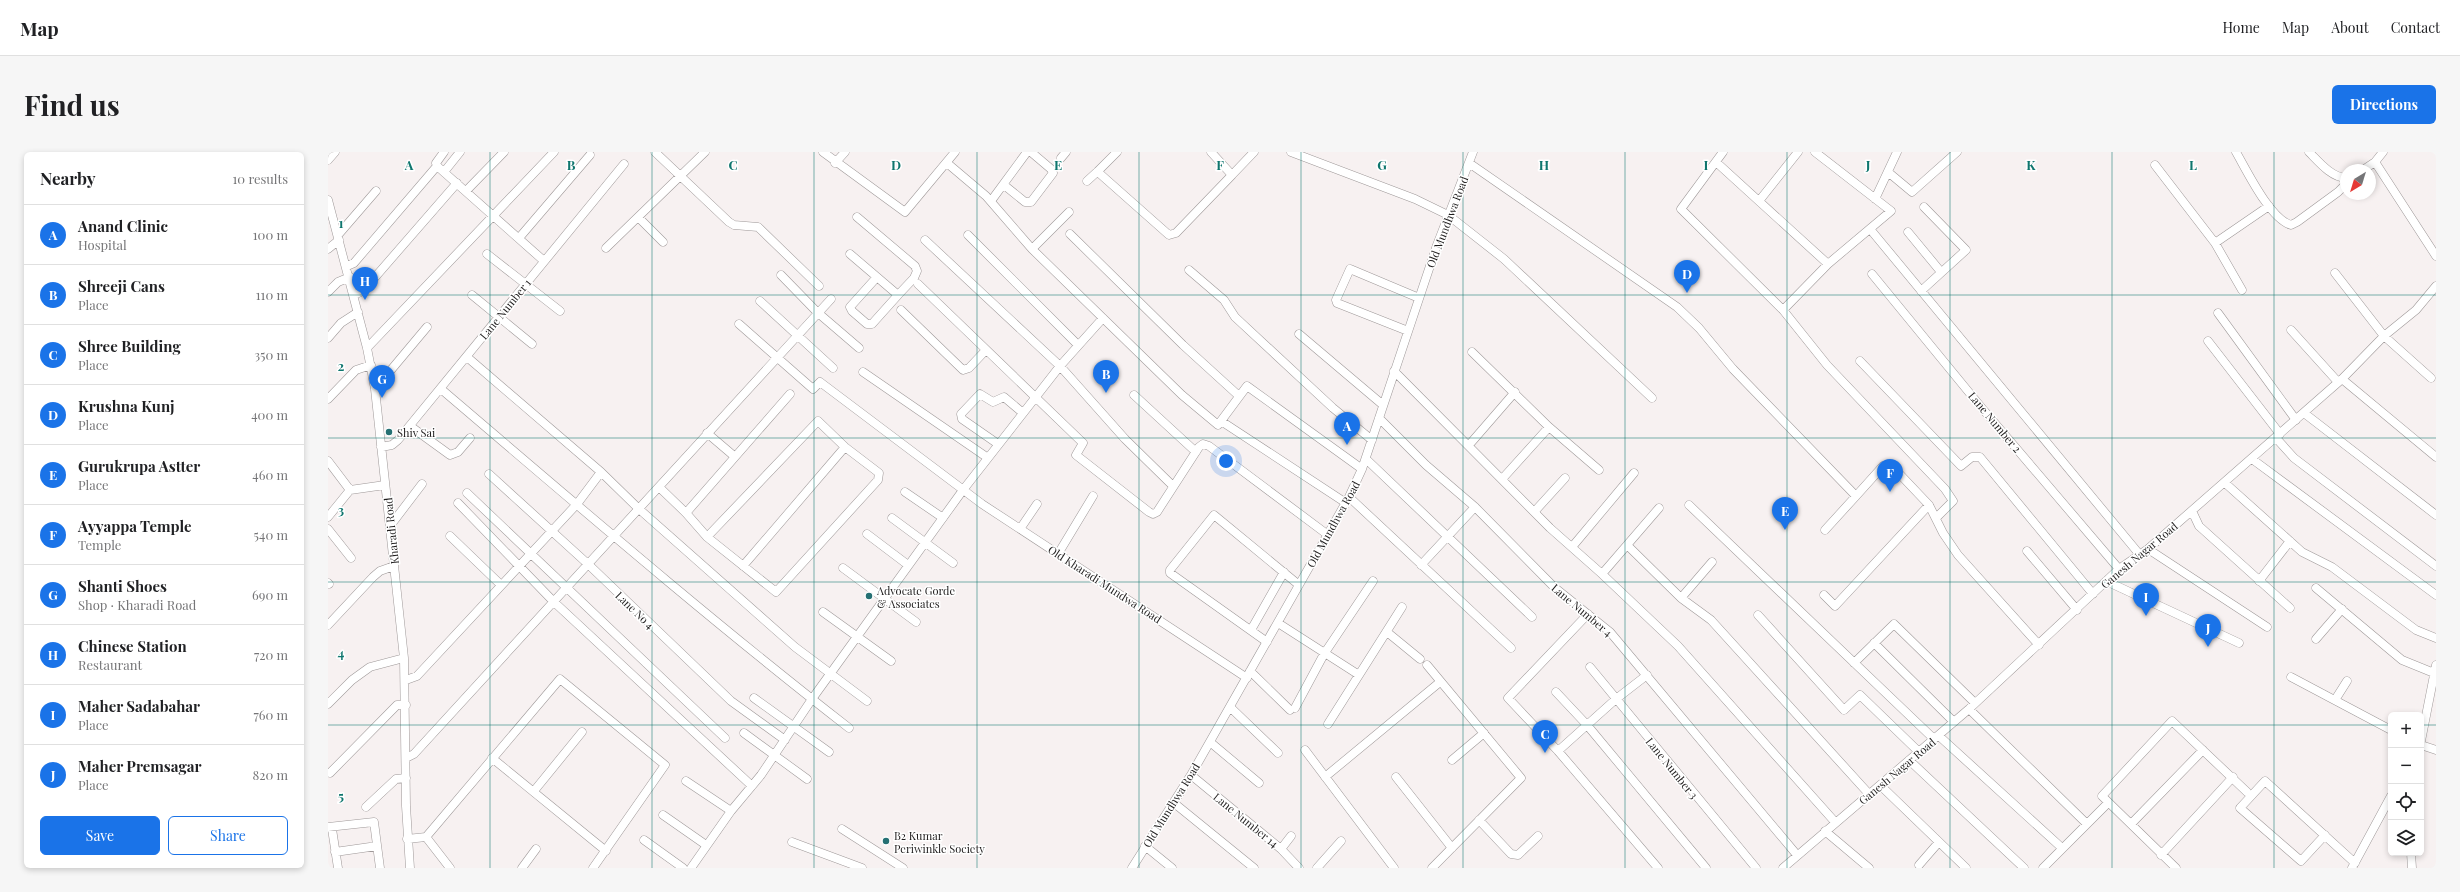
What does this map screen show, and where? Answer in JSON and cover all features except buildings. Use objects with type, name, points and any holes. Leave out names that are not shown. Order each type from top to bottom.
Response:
[{"type":"street","points":[[328,160],[335,152]]},
{"type":"street","points":[[347,266],[354,263],[437,166],[436,162],[444,152]]},
{"type":"street","points":[[444,172],[460,152]]},
{"type":"street","points":[[466,191],[504,152]]},
{"type":"street","points":[[367,348],[554,152]]},
{"type":"street","points":[[656,152],[729,222],[734,225],[758,227],[819,286]]},
{"type":"street","points":[[606,248],[705,152]]},
{"type":"street","points":[[823,152],[836,163],[905,212],[955,152]]},
{"type":"street","points":[[836,163],[846,152]]},
{"type":"street","points":[[991,202],[1027,152]]},
{"type":"street","points":[[1004,185],[1025,202],[1031,202],[1053,173],[1052,169],[1031,152]]},
{"type":"street","points":[[1087,181],[1117,152]]},
{"type":"street","points":[[1211,152],[1232,175]]},
{"type":"street","points":[[1098,171],[1169,235],[1173,236],[1254,152]]},
{"type":"street","points":[[1291,152],[1415,199],[1448,215],[1504,259],[1652,398]]},
{"type":"street","name":"Old Mundhwa Road","points":[[1132,868],[1191,775],[1328,536],[1362,469],[1448,215],[1473,152]]},
{"type":"street","points":[[1724,152],[1681,209],[1783,310],[1827,364],[1945,489],[1953,501],[1936,518]]},
{"type":"street","points":[[1759,201],[1798,152]]},
{"type":"street","points":[[1783,310],[1828,264],[1891,211],[1815,152]]},
{"type":"street","points":[[1875,199],[1897,152]]},
{"type":"street","points":[[1888,172],[1912,192],[1957,152]]},
{"type":"street","points":[[2236,152],[2269,206],[2285,224],[2291,225],[2340,190]]},
{"type":"street","points":[[2309,152],[2328,170],[2340,178]]},
{"type":"street","points":[[2371,164],[2383,152]]},
{"type":"street","points":[[519,238],[590,155]]},
{"type":"street","points":[[1716,162],[1828,264]]},
{"type":"street","points":[[2374,162],[2436,256]]},
{"type":"street","points":[[947,163],[991,202],[1032,249],[1182,395],[1218,425],[1247,386],[1362,469]]},
{"type":"street","points":[[1469,163],[1677,307],[1699,328],[1733,369],[1856,496]]},
{"type":"street","name":"Lane Number 1","points":[[381,446],[392,444],[398,440],[441,390],[624,164]]},
{"type":"street","points":[[2155,165],[2214,243],[2242,290]]},
{"type":"street","points":[[437,166],[544,261]]},
{"type":"street","points":[[354,295],[363,291],[457,183]]},
{"type":"street","points":[[328,249],[376,191]]},
{"type":"street","name":"Kharadi Road","points":[[328,200],[350,277],[371,365],[375,389],[406,680],[406,778],[410,868]]},
{"type":"street","points":[[2214,243],[2269,206]]},
{"type":"street","points":[[1921,291],[1966,250],[1924,207]]},
{"type":"street","points":[[1032,249],[1069,212]]},
{"type":"street","points":[[638,217],[663,242]]},
{"type":"street","points":[[858,217],[915,266],[917,271],[914,278],[869,325],[850,307],[877,277]]},
{"type":"street","points":[[1870,229],[2140,555]]},
{"type":"street","points":[[1908,232],[1941,272]]},
{"type":"street","points":[[1070,234],[1183,345],[1239,396]]},
{"type":"street","points":[[968,235],[1078,345]]},
{"type":"street","points":[[925,240],[1060,366],[1125,439],[1173,486]]},
{"type":"street","points":[[487,254],[560,311]]},
{"type":"street","points":[[850,254],[898,296]]},
{"type":"street","points":[[1408,331],[1344,306],[1336,300],[1350,269],[1419,298]]},
{"type":"street","points":[[1189,270],[1224,300],[1241,323],[1333,408],[1372,440]]},
{"type":"street","points":[[2335,273],[2384,336],[2431,378]]},
{"type":"street","name":"Lane Number 2","points":[[1872,274],[1981,407],[2119,569]]},
{"type":"street","points":[[781,275],[817,312],[858,348]]},
{"type":"street","points":[[328,292],[338,282],[350,277]]},
{"type":"street","points":[[918,284],[1083,443],[1076,455],[1149,512],[1153,514],[1157,512],[1173,486],[1203,444],[1328,536]]},
{"type":"street","name":"Ganesh Nagar Road","points":[[1783,868],[1976,703],[2119,569],[2148,549],[2340,381],[2384,336],[2416,310],[2436,286]]},
{"type":"street","points":[[472,295],[532,344]]},
{"type":"street","points":[[406,758],[414,754],[589,565],[707,433],[799,334],[817,312],[831,299]]},
{"type":"street","points":[[760,300],[799,334],[833,368]]},
{"type":"street","points":[[901,310],[963,370],[969,368],[986,350]]},
{"type":"street","points":[[328,338],[341,323],[358,312]]},
{"type":"street","points":[[2218,313],[2296,420]]},
{"type":"street","points":[[691,868],[731,811],[752,786],[812,699],[963,490],[1060,366],[1103,318]]},
{"type":"street","points":[[739,324],[776,358]]},
{"type":"street","points":[[375,389],[427,327]]},
{"type":"street","points":[[2290,330],[2340,381],[2436,457]]},
{"type":"street","points":[[1299,334],[1383,405]]},
{"type":"street","points":[[2208,341],[2294,458],[2436,566]]},
{"type":"street","points":[[1472,352],[1515,392],[1549,427],[1599,470]]},
{"type":"street","points":[[467,357],[601,472],[639,509],[796,646],[866,700]]},
{"type":"street","name":"Old Kharadi Mundwa Road","points":[[776,358],[813,389],[820,382],[963,490],[1058,554],[1248,674],[1292,709],[1324,654]]},
{"type":"street","points":[[1860,361],[1961,466],[1972,457],[1980,457],[2093,594]]},
{"type":"street","points":[[328,399],[356,370],[371,365]]},
{"type":"street","points":[[1394,371],[1572,547],[1678,646],[1835,822]]},
{"type":"street","points":[[863,372],[988,458]]},
{"type":"street","points":[[441,390],[772,668],[849,728]]},
{"type":"street","points":[[1469,445],[1515,392]]},
{"type":"street","points":[[686,513],[734,456],[790,394]]},
{"type":"street","points":[[998,444],[962,419],[961,414],[980,394],[993,402],[1004,397],[1024,413]]},
{"type":"street","points":[[1134,395],[1196,452]]},
{"type":"street","points":[[2304,413],[2436,515]]},
{"type":"street","name":"Lane Number 4","points":[[1379,418],[1426,465],[1475,507],[1554,587],[1610,632],[1797,855]]},
{"type":"street","points":[[658,487],[686,513],[707,537],[776,592],[878,480],[879,473],[845,446],[818,421],[707,537]]},
{"type":"street","points":[[1221,421],[1347,500],[1421,565],[1511,648]]},
{"type":"street","points":[[410,426],[450,455],[458,452],[470,438]]},
{"type":"street","points":[[1503,478],[1549,427]]},
{"type":"street","points":[[707,433],[734,456]]},
{"type":"street","points":[[743,566],[845,446]]},
{"type":"street","points":[[1366,459],[1532,617]]},
{"type":"street","points":[[2252,459],[2436,595]]},
{"type":"street","points":[[328,461],[350,490]]},
{"type":"street","points":[[1825,530],[1879,469],[1889,465],[1906,479],[1929,505],[1943,533],[1958,555],[2039,645]]},
{"type":"street","points":[[406,680],[416,676],[577,504],[601,472]]},
{"type":"street","points":[[1572,547],[1634,473]]},
{"type":"street","name":"Lane No 4","points":[[489,474],[589,565],[731,701],[784,740]]},
{"type":"street","points":[[1535,511],[1566,478]]},
{"type":"street","points":[[2225,483],[2302,552],[2332,567],[2416,630],[2436,638]]},
{"type":"street","points":[[390,526],[422,484]]},
{"type":"street","points":[[328,517],[350,490],[386,485]]},
{"type":"street","points":[[905,492],[943,518]]},
{"type":"street","points":[[467,493],[568,587],[725,738]]},
{"type":"street","points":[[1058,554],[1093,496]]},
{"type":"street","points":[[458,504],[518,567],[554,602],[752,786]]},
{"type":"street","points":[[1020,529],[1037,504]]},
{"type":"street","points":[[1689,505],[1854,663],[2062,848]]},
{"type":"street","points":[[1824,595],[1835,606],[1929,505]]},
{"type":"street","points":[[1421,565],[1475,507]]},
{"type":"street","points":[[1602,574],[1659,508]]},
{"type":"street","points":[[2192,511],[2199,526],[2290,608]]},
{"type":"street","points":[[1267,642],[1170,573],[1170,570],[1214,515],[1299,585]]},
{"type":"street","points":[[892,518],[953,563]]},
{"type":"street","points":[[328,529],[351,558]]},
{"type":"street","points":[[867,534],[908,565]]},
{"type":"street","points":[[450,536],[501,585]]},
{"type":"street","points":[[2260,581],[2290,541]]},
{"type":"street","points":[[1627,545],[1681,598],[1711,620],[1869,794]]},
{"type":"street","points":[[2148,549],[2267,627]]},
{"type":"street","points":[[2027,551],[2077,610]]},
{"type":"street","points":[[1681,598],[1712,562]]},
{"type":"street","points":[[328,625],[373,577],[380,571],[394,566]]},
{"type":"street","points":[[843,568],[916,622]]},
{"type":"street","points":[[1250,630],[1284,572]]},
{"type":"street","points":[[1324,654],[1373,581]]},
{"type":"street","points":[[2106,581],[2239,643]]},
{"type":"street","points":[[2316,588],[2402,660],[2435,669],[2424,725]]},
{"type":"street","points":[[1328,724],[1402,608]]},
{"type":"street","points":[[2316,639],[2342,609]]},
{"type":"street","points":[[823,612],[891,661]]},
{"type":"street","points":[[1588,614],[1508,698],[1558,751],[1658,868]]},
{"type":"street","points":[[1758,615],[1844,710],[1860,695],[1919,752]]},
{"type":"street","points":[[1278,623],[1324,654],[1359,675]]},
{"type":"street","points":[[1854,663],[1894,624],[1976,703]]},
{"type":"street","points":[[1387,632],[1420,659]]},
{"type":"street","points":[[1874,643],[1954,722]]},
{"type":"street","points":[[328,704],[352,680],[370,667],[404,658]]},
{"type":"street","points":[[1427,665],[1521,778],[1432,868]]},
{"type":"street","name":"Lane Number 3","points":[[1590,667],[1756,868]]},
{"type":"street","points":[[1558,751],[1616,698],[1647,676]]},
{"type":"street","points":[[2291,677],[2388,728]]},
{"type":"street","points":[[408,839],[426,837],[560,679],[666,765],[606,851],[592,868]]},
{"type":"street","points":[[2335,700],[2347,681]]},
{"type":"street","points":[[1325,777],[1440,682]]},
{"type":"street","points":[[1556,692],[1587,725],[1706,868]]},
{"type":"street","points":[[754,698],[829,752]]},
{"type":"street","points":[[2428,703],[2436,708]]},
{"type":"street","points":[[330,773],[397,705],[406,705]]},
{"type":"street","points":[[1230,707],[1278,753]]},
{"type":"street","points":[[1969,709],[2086,824]]},
{"type":"street","points":[[2176,868],[2102,796],[2172,721],[2233,777],[2247,792]]},
{"type":"street","points":[[534,791],[582,732]]},
{"type":"street","points":[[744,732],[807,779]]},
{"type":"street","points":[[1452,760],[1484,733]]},
{"type":"street","points":[[1210,742],[1259,783]]},
{"type":"street","points":[[2424,746],[2436,750]]},
{"type":"street","points":[[1305,750],[1394,868]]},
{"type":"street","points":[[2131,824],[2203,750]]},
{"type":"street","points":[[492,758],[606,851]]},
{"type":"street","points":[[1909,760],[2024,868]]},
{"type":"street","name":"Lane Number 14","points":[[1191,775],[1281,848],[1299,868]]},
{"type":"street","points":[[1396,777],[1452,848]]},
{"type":"street","points":[[2161,855],[2233,777]]},
{"type":"street","points":[[366,807],[396,779],[406,778]]},
{"type":"street","points":[[686,781],[731,811]]},
{"type":"street","points":[[2325,836],[2300,861],[2240,808],[2265,781],[2325,836],[2353,865],[2388,801]]},
{"type":"street","points":[[1880,785],[1966,868]]},
{"type":"street","points":[[1174,803],[1254,868]]},
{"type":"street","points":[[2043,868],[2108,803]]},
{"type":"street","points":[[663,815],[706,845]]},
{"type":"street","points":[[1479,820],[1511,854],[1518,854],[1538,836]]},
{"type":"street","points":[[338,868],[332,829],[328,827],[345,823],[374,822],[380,868]]},
{"type":"street","points":[[842,829],[903,868]]},
{"type":"street","points":[[1825,831],[1869,868]]},
{"type":"street","points":[[1281,848],[1291,836]]},
{"type":"street","points":[[426,837],[450,868]]},
{"type":"street","points":[[644,840],[683,868]]},
{"type":"street","points":[[1317,868],[1341,841]]},
{"type":"street","points":[[792,842],[862,868]]},
{"type":"street","points":[[1919,865],[1939,842]]},
{"type":"street","points":[[335,852],[377,846]]},
{"type":"street","points":[[1145,846],[1172,868]]},
{"type":"street","points":[[522,868],[536,849]]},
{"type":"street","points":[[2411,856],[2412,868]]},
{"type":"place","name":"Krushna Kunj","points":[[1687,293]]},
{"type":"place","name":"Chinese Station","points":[[365,300]]},
{"type":"place","name":"Shreeji Cans","points":[[1106,393]]},
{"type":"place","name":"Shanti Shoes","points":[[382,398]]},
{"type":"place","name":"Shiv Sai","points":[[389,432]]},
{"type":"place","name":"Anand Clinic","points":[[1347,445]]},
{"type":"place","name":"Ayyappa Temple","points":[[1890,492]]},
{"type":"place","name":"Gurukrupa Astter","points":[[1785,530]]},
{"type":"place","name":"Advocate Gorde & Associates","points":[[869,596]]},
{"type":"place","name":"Maher Sadabahar","points":[[2146,616]]},
{"type":"place","name":"Maher Premsagar","points":[[2208,647]]},
{"type":"place","name":"Shree Building","points":[[1545,753]]},
{"type":"place","name":"B2 Kumar Periwinkle Society","points":[[886,841]]}]
